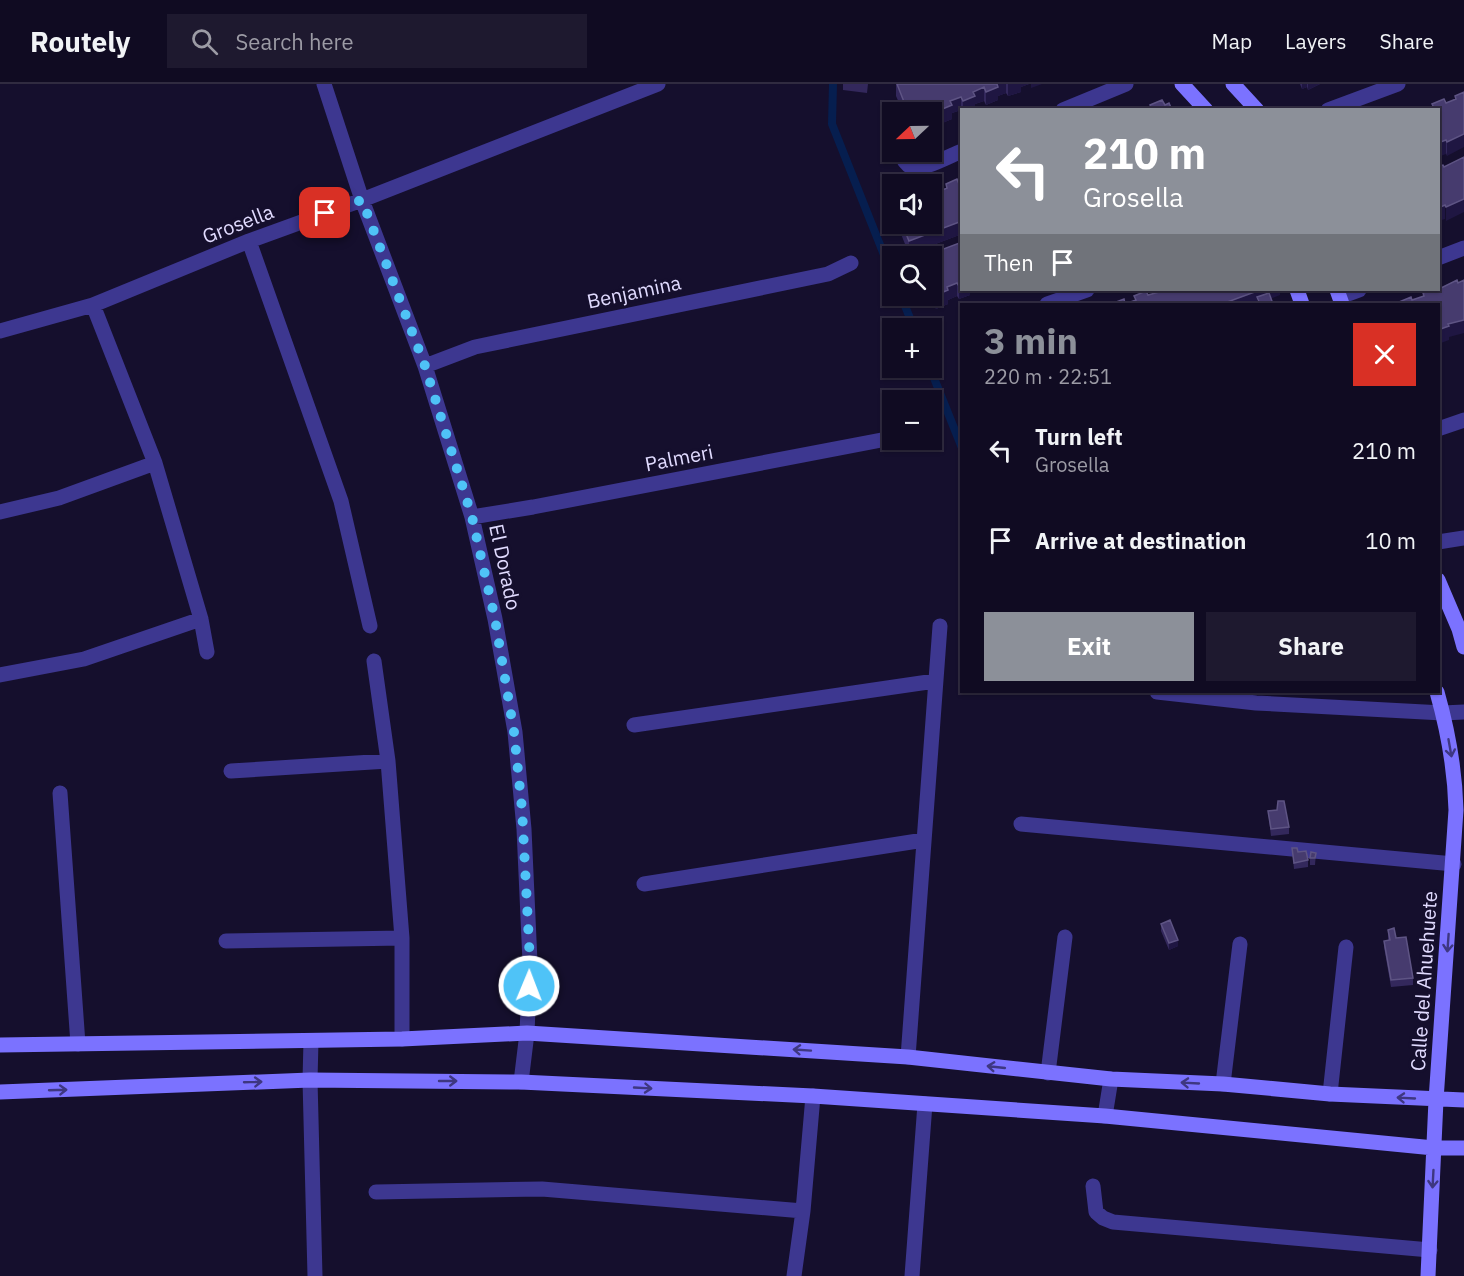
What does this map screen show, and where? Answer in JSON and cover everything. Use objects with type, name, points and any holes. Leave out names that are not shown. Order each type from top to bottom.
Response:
[{"type":"street","name":"El Dorado","points":[[324,84],[362,200],[425,366],[472,517],[495,619],[514,732],[524,829],[530,962],[527,1033],[521,1082]]},
{"type":"street","name":"Grosella","points":[[0,331],[93,305],[249,241],[362,200],[658,84]]},
{"type":"street","points":[[1068,108],[1126,84]]},
{"type":"street","points":[[1182,84],[1204,108]]},
{"type":"street","points":[[1233,84],[1255,108]]},
{"type":"street","points":[[1333,108],[1398,84]]},
{"type":"street","points":[[942,159],[960,152]]},
{"type":"street","points":[[905,162],[912,168],[920,168],[935,162]]},
{"type":"street","points":[[249,241],[341,501],[370,626]]},
{"type":"street","points":[[1440,257],[1464,248]]},
{"type":"street","name":"Benjamina","points":[[425,366],[475,348],[828,274],[851,263]]},
{"type":"street","points":[[1050,303],[1084,291]]},
{"type":"street","points":[[1340,297],[1356,291]]},
{"type":"street","points":[[93,305],[155,463],[201,619],[207,652]]},
{"type":"street","points":[[1440,428],[1464,420]]},
{"type":"street","name":"Palmeri","points":[[472,517],[882,440]]},
{"type":"street","points":[[0,513],[59,498],[155,463]]},
{"type":"street","points":[[1440,542],[1464,538]]},
{"type":"street","points":[[1440,585],[1459,629],[1464,647]]},
{"type":"street","points":[[0,675],[84,659],[201,619]]},
{"type":"street","points":[[908,1057],[940,626]]},
{"type":"street","points":[[374,661],[388,760],[402,938],[402,1039]]},
{"type":"street","points":[[634,725],[936,681]]},
{"type":"street","points":[[1177,693],[1257,697],[1443,713],[1464,712]]},
{"type":"street","name":"Calle del Ahuehuete","points":[[1428,1276],[1436,1100],[1454,864],[1455,780],[1437,693]]},
{"type":"street","points":[[231,771],[388,760]]},
{"type":"street","points":[[60,793],[78,1044]]},
{"type":"street","points":[[1021,824],[1454,864]]},
{"type":"street","points":[[644,884],[924,840]]},
{"type":"street","points":[[1048,1072],[1065,937]]},
{"type":"street","points":[[226,941],[402,938]]},
{"type":"street","points":[[1223,1084],[1240,944]]},
{"type":"street","points":[[1330,1094],[1346,947]]},
{"type":"street","points":[[0,1045],[402,1039],[527,1033],[908,1057],[1111,1079],[1223,1084],[1330,1094],[1464,1100]]},
{"type":"street","points":[[310,1041],[315,1276]]},
{"type":"street","points":[[1105,1116],[1111,1079]]},
{"type":"street","points":[[0,1092],[310,1080],[521,1082],[813,1096],[1105,1116],[1434,1148],[1464,1148]]},
{"type":"street","points":[[794,1276],[803,1211],[813,1096]]},
{"type":"street","points":[[912,1276],[925,1104]]},
{"type":"street","points":[[1093,1186],[1096,1212],[1103,1218],[1113,1221],[1430,1250]]},
{"type":"street","points":[[376,1192],[542,1189],[803,1211]]},
{"type":"building","points":[[897,84],[997,84],[998,87],[986,92],[984,87],[973,92],[975,96],[963,101],[961,97],[950,101],[952,105],[942,109],[942,102],[904,102]]},
{"type":"building","points":[[1464,92],[1464,134],[1447,142],[1446,140],[1440,142],[1440,108],[1434,108],[1432,104],[1444,99],[1446,103],[1456,99],[1455,96]]},
{"type":"building","points":[[1162,100],[1165,105],[1169,103],[1171,108],[1151,108],[1150,105]]},
{"type":"building","points":[[1464,157],[1464,199],[1440,207],[1440,166],[1444,167]]},
{"type":"building","points":[[957,179],[960,184],[960,222],[942,229],[942,190],[947,188],[946,184]]},
{"type":"building","points":[[906,234],[928,234],[909,241]]},
{"type":"building","points":[[960,243],[960,286],[957,283],[947,287],[948,290],[942,292],[942,250]]},
{"type":"building","points":[[1457,280],[1458,283],[1464,280],[1464,320],[1448,324],[1449,326],[1440,329],[1440,303],[1399,302],[1411,297],[1412,300],[1424,296],[1423,293],[1428,291],[1440,291],[1440,288]]},
{"type":"building","points":[[1146,291],[1148,295],[1158,291],[1257,291],[1225,303],[1128,303],[1136,300],[1134,296]]},
{"type":"building","points":[[1269,293],[1273,303],[1260,303],[1257,297]]},
{"type":"building","points":[[1278,801],[1284,801],[1289,827],[1271,829],[1268,811],[1277,810]]},
{"type":"building","points":[[1292,848],[1297,848],[1298,852],[1306,851],[1308,860],[1294,863]]},
{"type":"building","points":[[1311,852],[1316,853],[1315,858],[1310,858]]},
{"type":"building","points":[[1170,920],[1178,940],[1169,943],[1161,924]]},
{"type":"building","points":[[1394,928],[1396,938],[1406,937],[1413,978],[1391,980],[1384,941],[1390,940],[1388,930]]},
{"type":"waterway","points":[[833,84],[832,124],[882,250]]},
{"type":"waterway","points":[[905,306],[910,318]]},
{"type":"waterway","points":[[934,378],[960,443]]},
{"type":"route","points":[[325,213],[362,200],[425,366],[472,517],[495,619],[514,732],[524,829],[529,986]]}]
